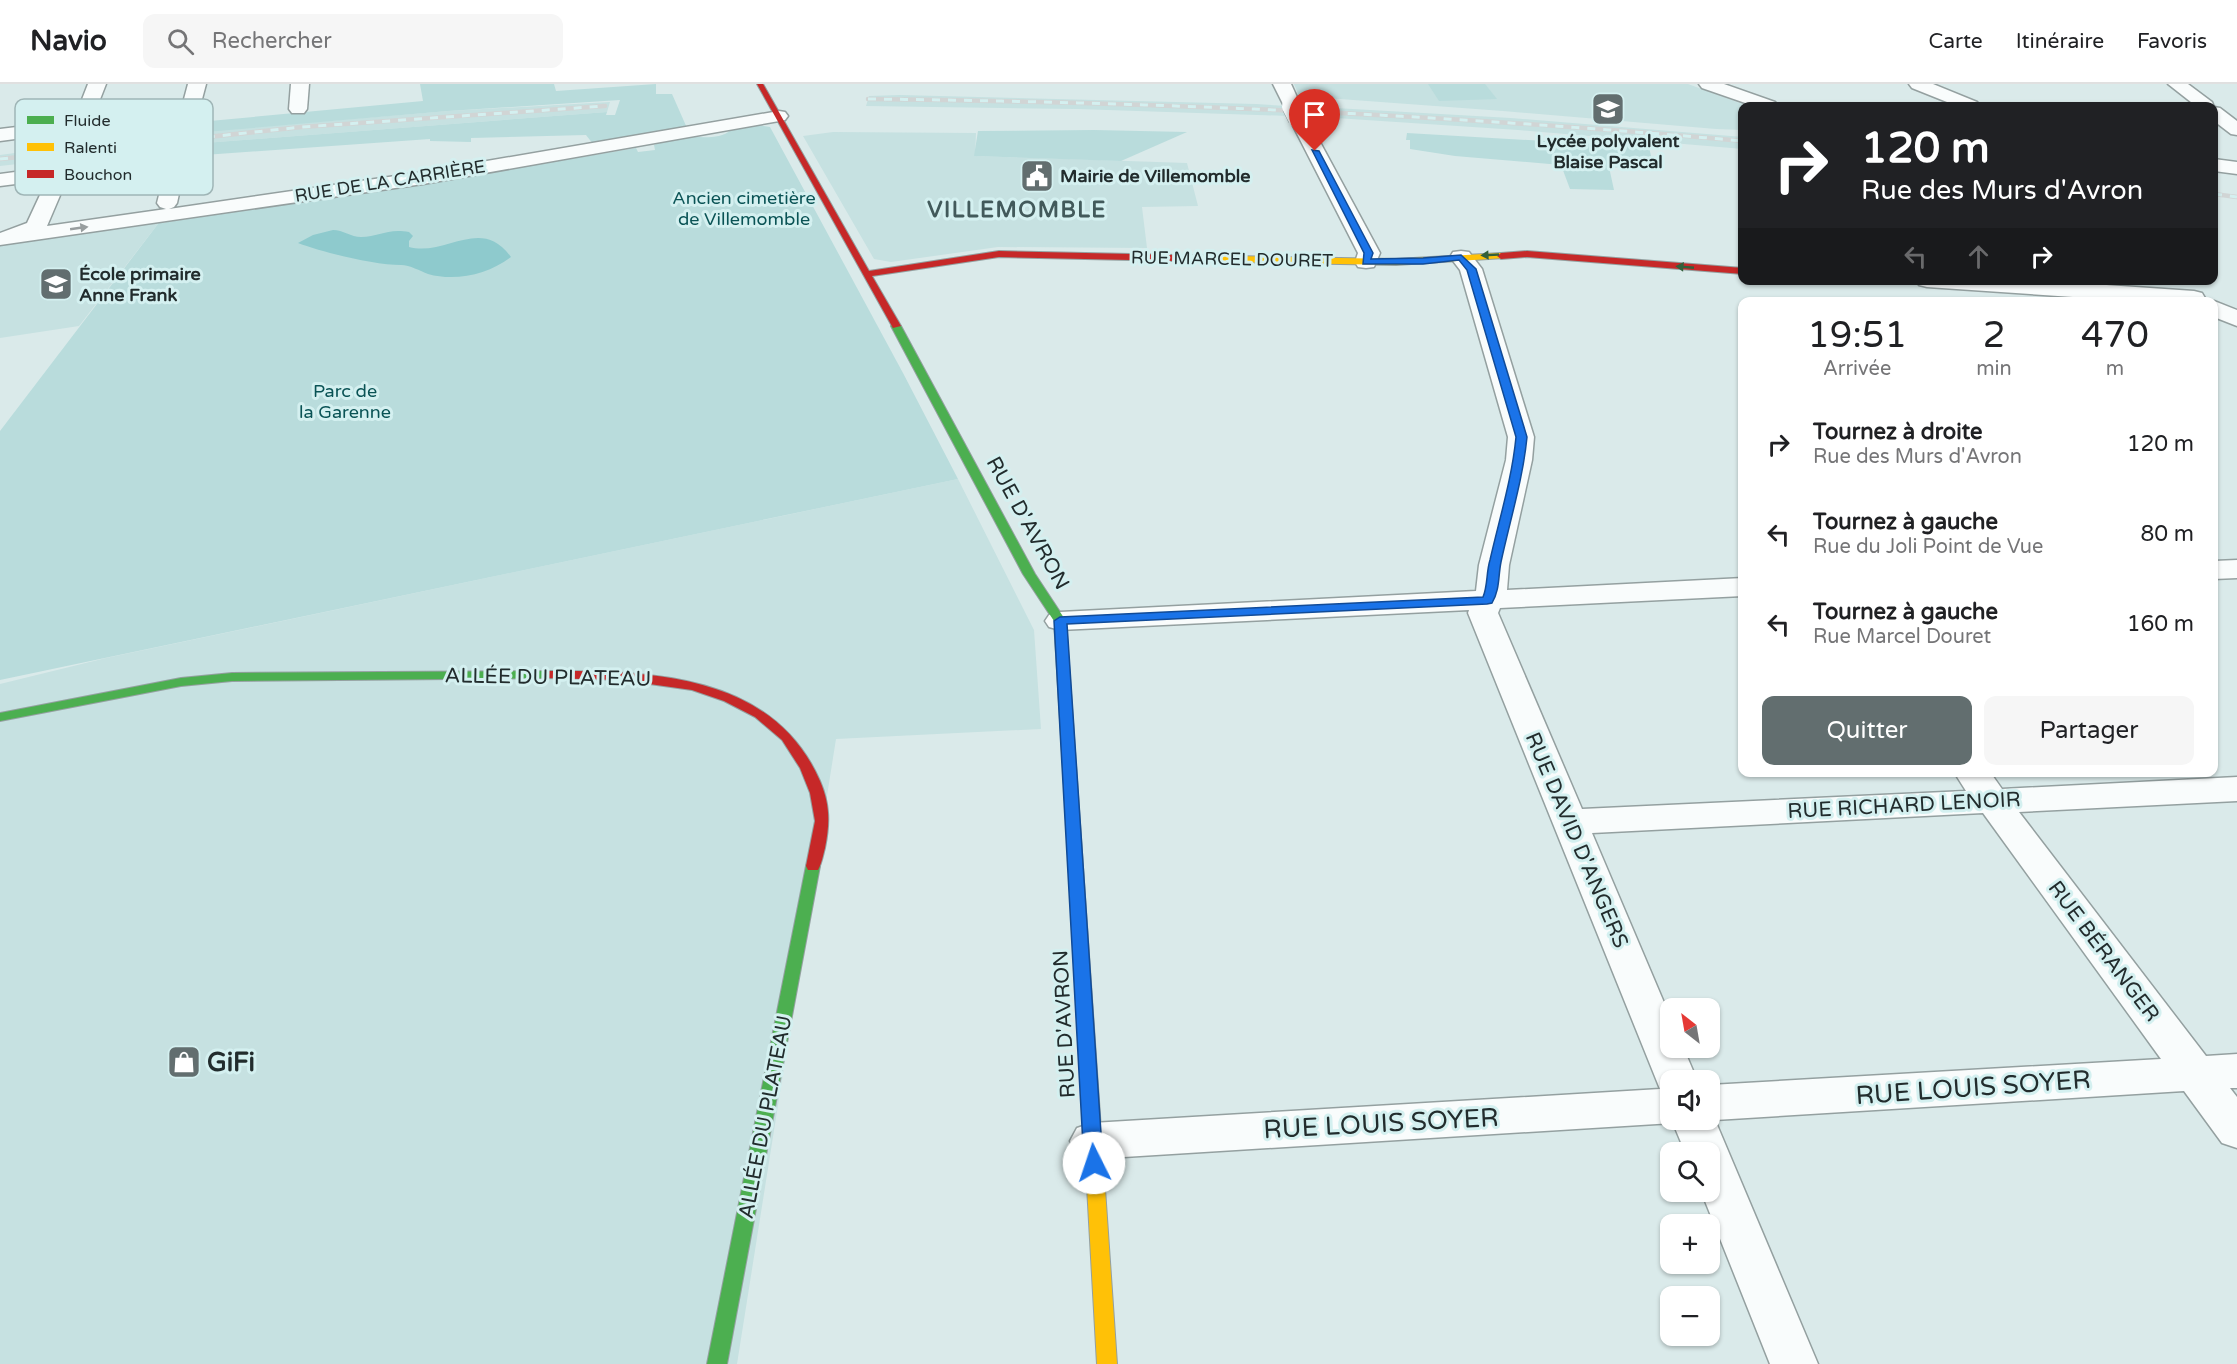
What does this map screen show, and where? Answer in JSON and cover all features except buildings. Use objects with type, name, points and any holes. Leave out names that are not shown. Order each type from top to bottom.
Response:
[{"type":"street","points":[[91,99],[97,84]]},
{"type":"street","points":[[193,99],[197,84]]},
{"type":"street","points":[[298,109],[300,84]]},
{"type":"street","name":"RUE D'AVRON","points":[[760,84],[1029,574],[1060,621],[1107,1364]]},
{"type":"street","points":[[1282,84],[1369,253],[1366,262]]},
{"type":"street","points":[[1708,84],[1758,102]]},
{"type":"street","points":[[1918,84],[1961,102]]},
{"type":"street","points":[[2177,84],[2201,102]]},
{"type":"street","points":[[2218,115],[2237,130]]},
{"type":"street","name":"RUE DE LA CARRIÈRE","points":[[0,238],[423,178],[779,116]]},
{"type":"street","points":[[0,135],[15,133]]},
{"type":"street","points":[[2218,166],[2237,168]]},
{"type":"street","points":[[0,180],[15,178]]},
{"type":"street","points":[[0,238],[36,227],[50,195]]},
{"type":"street","points":[[167,203],[169,195]]},
{"type":"street","name":"RUE MARCEL DOURET","points":[[866,274],[999,255],[1366,262],[1423,261],[1527,254],[1738,271]]},
{"type":"street","name":"RUE DAVID D'ANGERS","points":[[1461,257],[1471,269],[1521,437],[1519,460],[1494,566],[1493,587],[1483,613],[1672,1070]]},
{"type":"street","points":[[1987,285],[2131,297]]},
{"type":"street","points":[[2164,285],[2190,297]]},
{"type":"street","points":[[2218,310],[2237,319]]},
{"type":"street","points":[[2218,570],[2237,569]]},
{"type":"street","points":[[1060,621],[1738,588]]},
{"type":"street","name":"ALLÉE DU PLATEAU","points":[[0,717],[181,682],[232,677],[337,675],[613,675],[671,681],[721,693],[758,713],[798,752],[816,789],[822,820],[714,1356]]},
{"type":"street","name":"RUE RICHARD LENOIR","points":[[1571,822],[1981,786],[2237,789]]},
{"type":"street","name":"RUE BÉRANGER","points":[[1981,786],[2237,1130]]},
{"type":"street","name":"RUE LOUIS SOYER","points":[[1720,1102],[2237,1071]]},
{"type":"street","name":"RUE LOUIS SOYER","points":[[1092,1141],[1660,1107]]},
{"type":"street","points":[[1720,1183],[1794,1364]]},
{"type":"shaded area","name":"Lycée polyvalent Blaise Pascal","points":[[1294,84],[1688,84],[1738,102],[1738,130],[1716,129],[1299,96]]},
{"type":"shaded area","points":[[869,96],[1256,104],[1287,106],[1289,116],[1077,109],[866,106]]},
{"type":"shaded area","points":[[610,102],[607,112],[213,142],[213,131],[448,111]]},
{"type":"shaded area","points":[[1300,106],[1511,118],[1738,137],[1738,149],[1518,130],[1305,116]]},
{"type":"shaded area","points":[[833,132],[976,133],[975,156],[1187,163],[1198,206],[1142,207],[1147,248],[998,247],[891,262],[874,259],[803,136]]},
{"type":"shaded area","points":[[15,153],[15,164],[0,166],[0,155]]},
{"type":"shaded area","name":"École primaire Anne Frank","points":[[161,220],[79,326],[0,338],[0,242]]},
{"type":"shaded area","points":[[333,230],[361,237],[395,231],[409,232],[413,236],[409,241],[409,247],[423,249],[475,238],[488,239],[500,245],[511,257],[482,272],[450,277],[428,274],[404,265],[350,258],[298,243],[313,235]]},
{"type":"shaded area","points":[[958,479],[1034,630],[1041,729],[836,739],[737,1364],[0,1364],[0,684],[106,658]]},
{"type":"green space","points":[[420,84],[554,84],[556,91],[656,84],[656,94],[672,94],[687,128],[593,144],[586,135],[471,138],[471,142],[430,141],[430,139],[213,154],[213,142],[607,112],[606,115],[615,115],[620,100],[448,111],[213,131],[213,121],[423,101]]},
{"type":"green space","points":[[1428,84],[1485,84],[1497,99],[1439,101]]},
{"type":"green space","name":"Parc de la Garenne","points":[[757,125],[770,127],[958,479],[0,680],[0,431],[161,220],[161,223],[422,184],[636,148],[638,152],[655,150],[654,145],[668,141],[688,137],[718,136],[731,130]]},
{"type":"green space","points":[[978,131],[1187,132],[1121,161],[974,156]]},
{"type":"green space","points":[[1407,133],[1649,147],[1654,169],[1609,167],[1614,190],[1570,189],[1561,165],[1455,156],[1410,149],[1410,140],[1406,140]]},
{"type":"railway","points":[[868,99],[1087,103],[1306,111],[1525,124],[1738,141]]},
{"type":"railway","points":[[213,136],[302,127],[605,106]]},
{"type":"railway","points":[[0,159],[15,157]]},
{"type":"railway","points":[[2218,195],[2237,197]]},
{"type":"traffic: fast","points":[[896,326],[1029,574],[1060,621],[1076,867]]},
{"type":"traffic: fast","points":[[0,717],[181,682],[232,677],[549,675]]},
{"type":"traffic: fast","points":[[717,1364],[813,866]]},
{"type":"traffic: slow","points":[[1177,258],[1396,262],[1501,256]]},
{"type":"traffic: slow","points":[[1076,867],[1107,1364]]},
{"type":"traffic: jam","points":[[760,84],[896,326]]},
{"type":"traffic: jam","points":[[866,274],[999,254],[1177,258]]},
{"type":"traffic: jam","points":[[1501,256],[1527,254],[1738,271]]},
{"type":"traffic: jam","points":[[549,675],[621,676],[658,680],[694,687],[729,698],[760,714],[787,737],[807,768],[818,793],[822,821],[813,866]]},
{"type":"place","name":"Lycée polyvalent Blaise Pascal","points":[[1608,109]]},
{"type":"place","name":"Mairie de Villemomble","points":[[1037,176]]},
{"type":"place","name":"École primaire Anne Frank","points":[[56,284]]},
{"type":"place","name":"GiFi","points":[[184,1062]]},
{"type":"district","name":"VILLEMOMBLE","points":[[1017,209]]},
{"type":"route","points":[[1094,1163],[1060,621],[1487,600],[1493,587],[1494,566],[1519,460],[1521,437],[1471,269],[1461,257],[1423,261],[1366,262],[1369,253],[1315,151]]},
{"type":"park label","name":"Ancien cimetière de Villemomble","points":[[744,208]]}]
